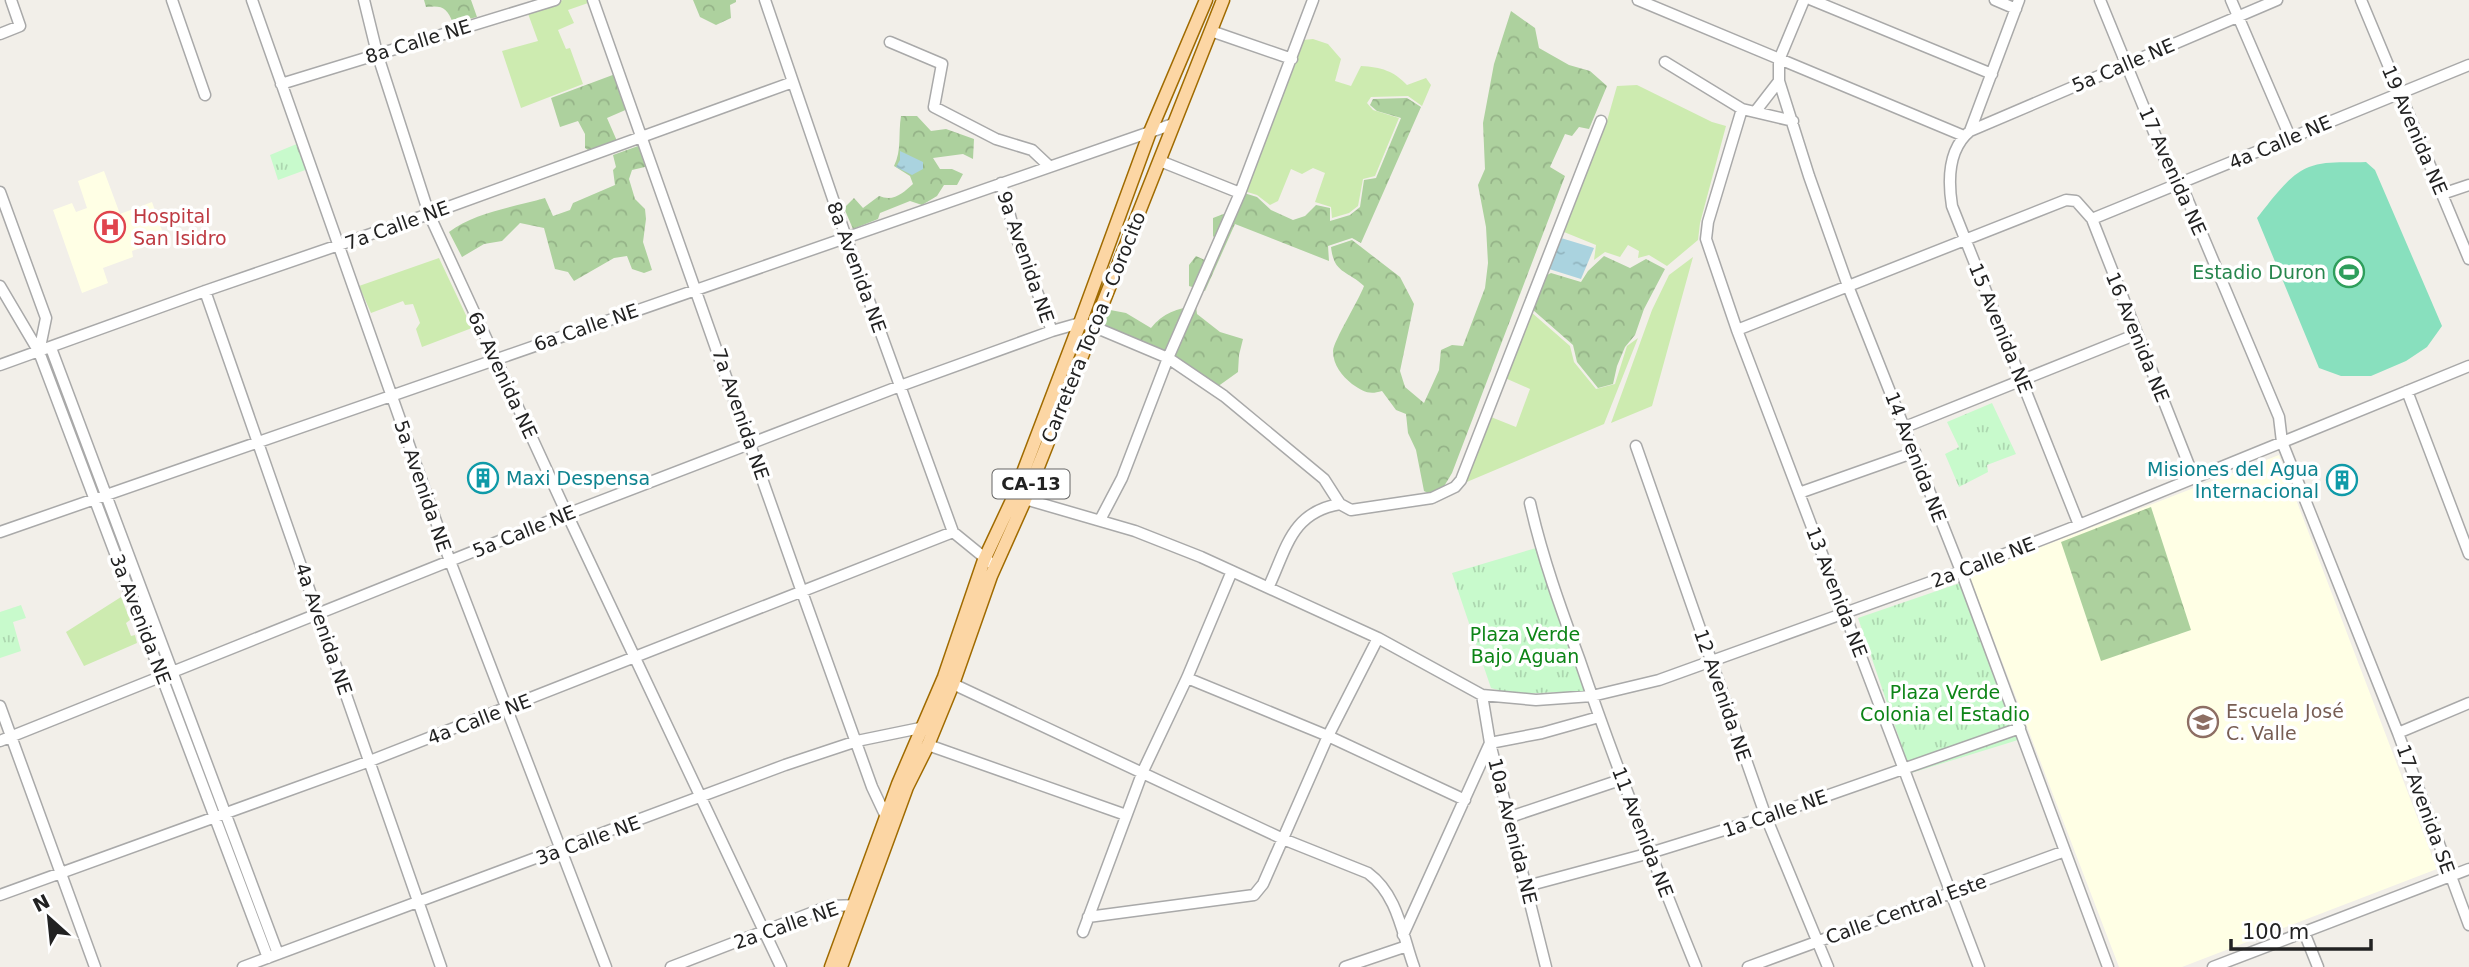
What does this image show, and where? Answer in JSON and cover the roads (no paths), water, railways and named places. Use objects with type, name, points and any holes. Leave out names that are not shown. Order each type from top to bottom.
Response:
[{"type":"main road","name":"Carretera Tocoa - Corocito","points":[[831,967],[889,822],[920,727],[944,677],[1019,498],[1086,325],[1150,132],[1206,0]]},
{"type":"main road","name":"Carretera Tocoa - Corocito","points":[[1086,325],[1160,161],[1223,0]]},
{"type":"main road","name":"Carretera Tocoa - Corocito","points":[[889,822],[928,745],[953,684],[990,563]]},
{"type":"main road","name":"Carretera Tocoa - Corocito","points":[[841,967],[858,905]]},
{"type":"street","points":[[0,34],[20,26],[10,0]]},
{"type":"street","points":[[173,0],[205,94]]},
{"type":"street","name":"5a Avenida NE","points":[[252,0],[450,561],[563,849],[606,967]]},
{"type":"street","name":"6a Avenida NE","points":[[364,0],[377,53],[429,214],[781,967]]},
{"type":"street","name":"8a Calle NE","points":[[281,84],[555,0]]},
{"type":"street","name":"7a Avenida NE","points":[[593,0],[802,592],[856,741],[889,822]]},
{"type":"street","name":"8a Avenida NE","points":[[765,0],[846,237],[953,532]]},
{"type":"street","points":[[1100,520],[1122,478],[1168,358],[1240,193],[1313,0]]},
{"type":"street","points":[[1637,0],[1779,60],[1967,133]]},
{"type":"street","points":[[1779,60],[1804,0]]},
{"type":"street","points":[[1812,0],[1992,74]]},
{"type":"street","points":[[1995,0],[2018,4]]},
{"type":"street","name":"17 Avenida NE","points":[[2100,0],[2169,169],[2181,184],[2279,417],[2282,442],[2398,733]]},
{"type":"street","points":[[2231,0],[2290,137]]},
{"type":"street","name":"5a Calle NE","points":[[1967,133],[2277,0]]},
{"type":"street","name":"19 Avenida NE","points":[[2361,0],[2469,259]]},
{"type":"street","name":"15 Avenida NE","points":[[2018,4],[1992,74],[1951,165],[1949,183],[1952,206],[2079,525]]},
{"type":"street","points":[[1211,31],[1292,59]]},
{"type":"street","points":[[890,42],[942,64],[934,107],[996,139],[1032,150],[1049,166]]},
{"type":"street","name":"14 Avenida NE","points":[[1779,60],[1779,81],[1848,286],[1961,571],[2108,967]]},
{"type":"street","points":[[1665,62],[1742,109],[1793,121]]},
{"type":"street","name":"4a Calle NE","points":[[2092,219],[2469,65]]},
{"type":"street","points":[[1755,112],[1779,81]]},
{"type":"street","name":"7a Calle NE","points":[[0,365],[793,82]]},
{"type":"street","name":"13 Avenida NE","points":[[1742,109],[1708,222],[1706,239],[1737,330],[1979,967]]},
{"type":"street","points":[[1086,325],[1168,358],[1248,414],[1324,478],[1340,504],[1351,510],[1422,500],[1444,494],[1461,481],[1601,121]]},
{"type":"street","name":"6a Calle NE","points":[[0,532],[1173,124]]},
{"type":"street","points":[[1160,161],[1240,193]]},
{"type":"street","name":"9a Avenida NE","points":[[1001,183],[1015,234],[1052,331]]},
{"type":"street","points":[[2442,194],[2469,185]]},
{"type":"street","points":[[0,192],[46,318],[39,352]]},
{"type":"street","name":"16 Avenida NE","points":[[1965,240],[2066,200],[2076,201],[2092,219],[2194,478]]},
{"type":"street","points":[[1737,330],[1965,240]]},
{"type":"street","name":"3a Avenida NE","points":[[0,286],[39,352],[94,499],[168,675]]},
{"type":"street","name":"4a Avenida NE","points":[[205,291],[441,967]]},
{"type":"street","name":"5a Calle NE","points":[[0,741],[751,443],[1052,331],[1086,325]]},
{"type":"street","points":[[1905,427],[2137,334]]},
{"type":"street","points":[[51,348],[106,494],[168,675],[274,959]]},
{"type":"street","name":"2a Calle NE","points":[[1482,695],[1536,700],[1592,696],[1659,680],[1961,571],[2469,366]]},
{"type":"street","points":[[2407,391],[2466,538],[2469,554]]},
{"type":"street","name":"12 Avenida NE","points":[[1636,446],[1766,817],[1828,967]]},
{"type":"street","points":[[1799,493],[1915,453]]},
{"type":"street","points":[[1019,498],[1100,520],[1171,544],[1269,586],[1378,638],[1482,695]]},
{"type":"street","name":"11 Avenida NE","points":[[1530,503],[1540,547],[1592,696],[1650,853],[1696,967]]},
{"type":"street","points":[[1269,586],[1294,530],[1311,513],[1325,506],[1340,504]]},
{"type":"street","points":[[953,532],[990,563]]},
{"type":"street","name":"4a Calle NE","points":[[0,895],[370,761],[953,532]]},
{"type":"street","points":[[1083,932],[1143,771],[1187,678],[1232,571]]},
{"type":"street","points":[[1088,917],[1254,895],[1283,839],[1328,736],[1378,638]]},
{"type":"street","points":[[1187,678],[1328,736],[1465,800]]},
{"type":"street","points":[[953,684],[1283,839],[1368,873],[1379,881],[1392,899],[1414,967]]},
{"type":"street","name":"10a Avenida NE","points":[[1482,695],[1490,743],[1546,967]]},
{"type":"street","points":[[2398,733],[2469,703]]},
{"type":"street","points":[[0,706],[95,967]]},
{"type":"street","points":[[1345,967],[1405,941],[1490,743],[1542,733],[1600,717]]},
{"type":"street","name":"3a Calle NE","points":[[243,967],[274,959],[418,902],[701,799],[785,765],[856,741],[936,726]]},
{"type":"street","name":"1a Calle NE","points":[[1527,886],[1650,853],[1766,817],[2020,728]]},
{"type":"street","name":"17 Avenida SE","points":[[2398,733],[2469,925]]},
{"type":"street","points":[[928,745],[1126,815]]},
{"type":"street","points":[[1510,817],[1623,779]]},
{"type":"street","name":"Calle Central Este","points":[[1748,967],[2065,851]]},
{"type":"street","points":[[2215,967],[2469,869]]},
{"type":"street","name":"2a Calle NE","points":[[671,967],[828,906],[858,905]]},
{"type":"street","points":[[2304,932],[2318,967]]},
{"type":"water","points":[[900,151],[923,162],[923,169],[912,175],[896,167],[900,160]]},
{"type":"water","points":[[1561,238],[1594,248],[1581,279],[1549,269]]},
{"type":"place","name":"Hospital San Isidro","points":[[110,227]]},
{"type":"place","name":"Estadio Duron","points":[[2349,272]]},
{"type":"place","name":"Maxi Despensa","points":[[483,478]]},
{"type":"place","name":"Misiones del Agua Internacional","points":[[2342,480]]},
{"type":"place","name":"Escuela José C. Valle","points":[[2203,722]]},
{"type":"park label","name":"Plaza Verde Bajo Aguan","points":[[1525,645]]},
{"type":"park label","name":"Plaza Verde Colonia el Estadio","points":[[1945,703]]}]
